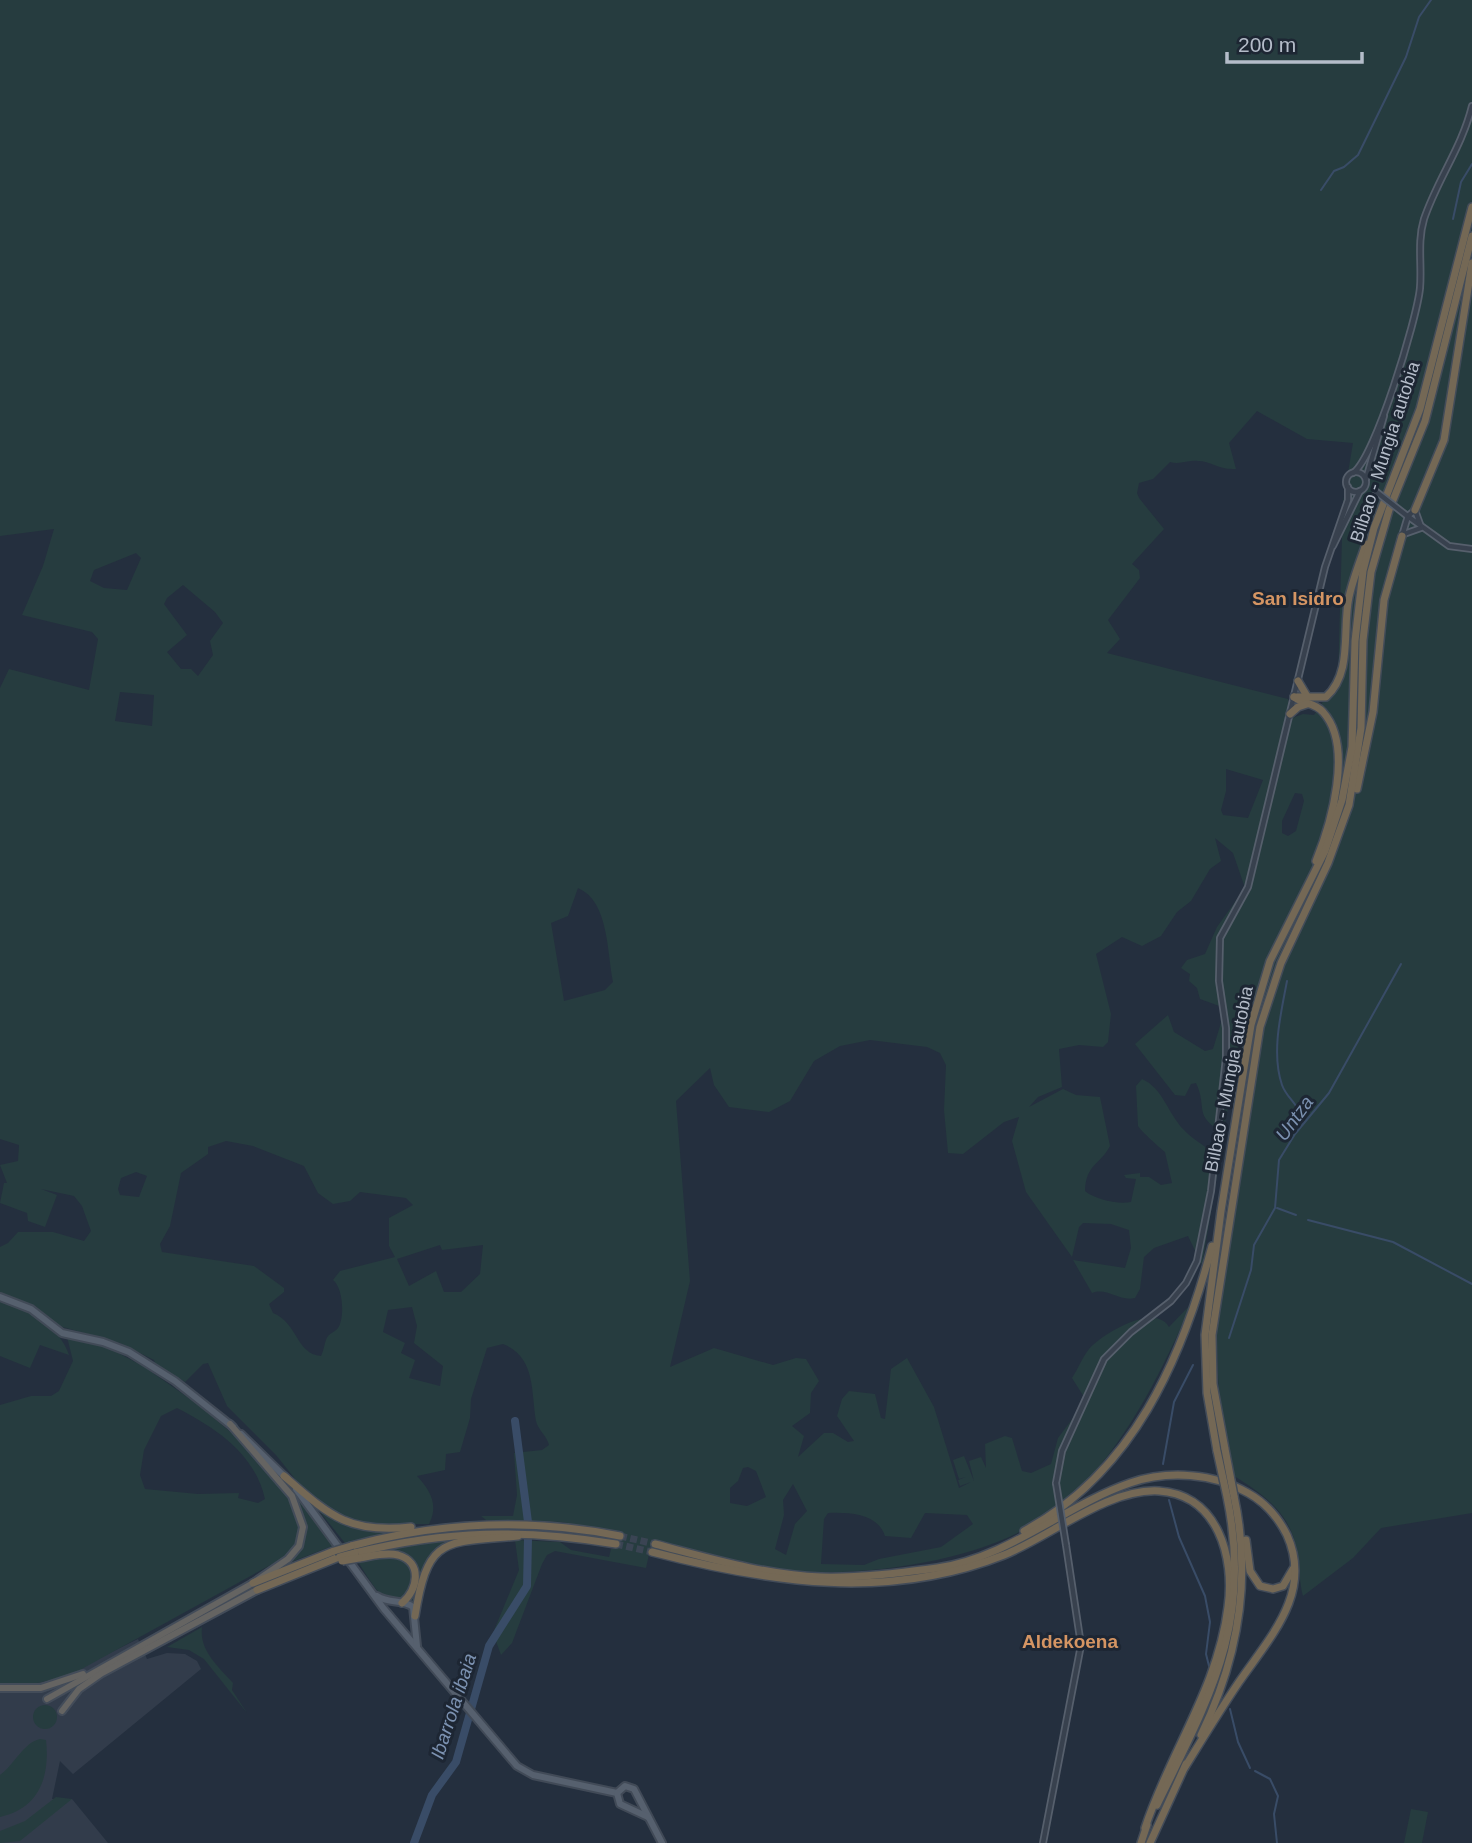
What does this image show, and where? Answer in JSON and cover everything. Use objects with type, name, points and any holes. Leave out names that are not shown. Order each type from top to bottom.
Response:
[{"type":"highway","name":"Bilbao - Mungia autobia","points":[[1150,1843],[1224,1682],[1237,1633],[1242,1586],[1238,1515],[1231,1496],[1207,1393],[1205,1335],[1221,1211],[1254,1015],[1270,961],[1332,832],[1347,778],[1354,720],[1358,600],[1374,528],[1420,409],[1472,207]]},
{"type":"highway","name":"Bilbao - Mungia autobia","points":[[1221,1450],[1213,1384],[1212,1335],[1260,1027],[1281,963],[1328,863],[1349,805],[1361,728],[1363,640],[1371,572],[1389,510],[1425,421],[1472,236]]},
{"type":"highway","points":[[1415,510],[1444,440],[1472,263]]},
{"type":"highway","points":[[1290,715],[1307,700],[1326,697],[1335,689],[1340,676],[1349,598],[1374,528]]},
{"type":"highway","points":[[1349,805],[1354,798],[1369,738],[1384,600],[1402,536]]},
{"type":"highway","points":[[1298,681],[1307,700]]},
{"type":"highway","points":[[1294,697],[1317,706],[1331,724],[1337,775],[1328,827],[1298,904]]},
{"type":"highway","points":[[929,1568],[992,1546],[1032,1527],[1074,1498],[1110,1463],[1143,1417],[1172,1364],[1196,1303],[1221,1211]]},
{"type":"highway","points":[[229,1424],[292,1496],[303,1527],[302,1538],[294,1553],[255,1587]]},
{"type":"highway","points":[[0,1688],[27,1689],[54,1685],[107,1663],[255,1587],[355,1552],[404,1541],[484,1532],[618,1540],[560,1527],[446,1524],[377,1530],[355,1526],[324,1511],[284,1476]]},
{"type":"highway","points":[[1145,1828],[1156,1795],[1212,1678],[1229,1605],[1229,1567],[1224,1540],[1205,1512],[1173,1493],[1132,1493],[987,1561],[925,1578],[888,1582],[830,1585],[772,1579],[654,1548],[771,1572],[803,1576],[877,1576],[929,1568],[995,1550],[1131,1483],[1158,1477],[1195,1476],[1230,1484],[1255,1497],[1275,1515],[1295,1558],[1296,1576],[1287,1609],[1185,1767]]},
{"type":"highway","name":"Bilbao - Mungia autobia","points":[[1141,1843],[1145,1828],[1197,1725],[1224,1655],[1235,1585],[1231,1496]]},
{"type":"highway","points":[[1238,1515],[1245,1533],[1250,1572],[1260,1586],[1278,1588],[1291,1576],[1289,1541]]},
{"type":"highway","points":[[888,1582],[955,1568],[986,1557],[1052,1522]]},
{"type":"highway","points":[[62,1711],[79,1689],[102,1673],[255,1587],[401,1533],[492,1524]]},
{"type":"highway","points":[[415,1617],[425,1567],[445,1546],[475,1539],[568,1535]]},
{"type":"highway","points":[[355,1552],[394,1555],[408,1560],[415,1571],[416,1581],[412,1592],[400,1603]]},
{"type":"highway","points":[[47,1699],[65,1692],[107,1663]]},
{"type":"main road","points":[[0,1297],[31,1309],[61,1333],[103,1342],[129,1352],[175,1381],[229,1424],[284,1476],[316,1513],[396,1622],[509,1758],[527,1774],[617,1793],[628,1786],[637,1794],[662,1843]]},
{"type":"main road","points":[[375,1595],[411,1604],[418,1648]]},
{"type":"main road","points":[[396,1622],[393,1612],[400,1603]]},
{"type":"main road","points":[[396,1622],[407,1625],[415,1617]]},
{"type":"main road","points":[[617,1793],[618,1803],[651,1820]]},
{"type":"main road","points":[[628,1807],[636,1801],[637,1794]]},
{"type":"street","points":[[1329,553],[1366,479],[1416,309],[1420,244],[1425,217],[1459,146],[1472,106]]},
{"type":"street","points":[[1043,1843],[1081,1645],[1056,1483],[1062,1451],[1104,1359],[1131,1332],[1171,1301],[1186,1283],[1197,1261],[1211,1191],[1226,1058],[1226,1028],[1218,972],[1220,938],[1248,887],[1329,553],[1348,500],[1347,480],[1365,461],[1386,405]]},
{"type":"street","points":[[1353,473],[1361,473],[1374,490],[1449,545],[1472,550]]},
{"type":"street","points":[[1348,487],[1374,490]]},
{"type":"street","points":[[1402,536],[1407,516],[1415,510],[1422,527]]},
{"type":"street","points":[[1402,536],[1422,527]]},
{"type":"shaded area","points":[[138,1639],[147,1659],[167,1653],[185,1654],[197,1661],[201,1669],[73,1774],[60,1761],[52,1799],[72,1799],[108,1843],[0,1843],[0,1683],[19,1685],[55,1680]]},
{"type":"green space","points":[[0,0],[1472,0],[1472,1513],[1381,1528],[1353,1558],[1303,1596],[1297,1552],[1289,1527],[1275,1507],[1234,1476],[1219,1399],[1216,1325],[1252,1092],[1238,1058],[1223,1133],[1207,1121],[1196,1083],[1191,1084],[1185,1096],[1175,1095],[1135,1044],[1168,1015],[1174,1032],[1205,1051],[1213,1049],[1224,1013],[1222,1007],[1200,999],[1197,988],[1189,981],[1190,974],[1181,968],[1187,960],[1205,954],[1217,927],[1245,888],[1233,853],[1215,838],[1221,861],[1210,869],[1191,901],[1177,912],[1161,936],[1142,946],[1122,937],[1096,954],[1111,1014],[1108,1042],[1103,1047],[1079,1045],[1059,1049],[1062,1087],[1038,1097],[1029,1107],[1063,1089],[1076,1095],[1100,1097],[1110,1146],[1088,1175],[1085,1191],[1106,1201],[1131,1202],[1136,1179],[1126,1178],[1124,1175],[1140,1173],[1140,1177],[1149,1177],[1161,1185],[1172,1183],[1165,1152],[1138,1126],[1136,1086],[1142,1079],[1160,1095],[1178,1124],[1216,1158],[1219,1164],[1202,1265],[1188,1236],[1154,1248],[1144,1257],[1140,1289],[1135,1298],[1103,1292],[1092,1293],[1073,1260],[1125,1268],[1131,1248],[1129,1230],[1111,1224],[1083,1223],[1079,1227],[1072,1257],[1026,1192],[1012,1141],[1019,1117],[1004,1122],[963,1154],[948,1153],[944,1110],[946,1065],[940,1053],[927,1047],[870,1040],[840,1046],[814,1061],[790,1101],[769,1112],[729,1107],[714,1085],[710,1068],[676,1101],[690,1281],[670,1367],[714,1348],[773,1365],[796,1358],[806,1359],[819,1381],[811,1393],[810,1413],[792,1426],[804,1436],[798,1457],[824,1433],[833,1433],[848,1442],[854,1441],[837,1416],[842,1399],[849,1391],[875,1394],[881,1418],[885,1419],[891,1369],[907,1358],[934,1407],[959,1488],[971,1482],[960,1486],[958,1480],[966,1477],[959,1479],[953,1460],[964,1456],[974,1481],[969,1461],[981,1457],[986,1468],[985,1444],[1005,1436],[1012,1438],[1022,1471],[1031,1473],[1051,1464],[1058,1438],[1084,1397],[1072,1378],[1089,1349],[1116,1329],[1141,1319],[1162,1320],[1169,1327],[1192,1303],[1145,1399],[1101,1465],[1080,1488],[1035,1523],[1005,1539],[933,1561],[895,1567],[857,1571],[792,1571],[739,1562],[652,1541],[646,1568],[555,1551],[547,1555],[542,1564],[512,1643],[501,1655],[493,1633],[519,1570],[515,1540],[560,1542],[571,1550],[609,1557],[611,1549],[616,1549],[620,1533],[562,1522],[486,1520],[481,1516],[513,1516],[517,1495],[514,1453],[542,1450],[549,1445],[536,1421],[527,1366],[514,1350],[503,1344],[487,1348],[471,1399],[470,1418],[460,1452],[446,1454],[445,1470],[417,1476],[432,1498],[433,1510],[429,1524],[363,1524],[343,1519],[307,1494],[276,1455],[227,1406],[208,1363],[203,1364],[185,1382],[155,1364],[154,1360],[120,1343],[59,1326],[34,1308],[0,1295],[0,1247],[18,1232],[53,1232],[84,1241],[91,1231],[82,1206],[74,1196],[41,1189],[57,1195],[45,1227],[28,1221],[27,1213],[0,1203],[4,1183],[7,1183],[0,1165],[18,1161],[19,1145],[0,1139],[0,688],[9,669],[89,690],[98,639],[92,632],[22,615],[43,566],[54,529],[0,536]],"holes":[[[1257,411],[1307,439],[1353,443],[1343,502],[1338,679],[1314,715],[1303,714],[1292,718],[1288,699],[1107,653],[1120,639],[1108,620],[1140,578],[1139,570],[1132,564],[1164,529],[1139,498],[1139,483],[1153,479],[1170,462],[1203,461],[1236,469],[1229,443]],[[136,553],[141,558],[127,590],[104,588],[90,581],[94,570]],[[183,585],[215,612],[223,623],[210,641],[213,655],[198,676],[191,669],[181,669],[167,652],[187,635],[164,604],[167,598]],[[120,692],[154,695],[152,726],[115,721]],[[1226,769],[1263,780],[1248,818],[1223,815],[1221,810],[1226,791]],[[1295,793],[1302,794],[1304,801],[1296,831],[1288,836],[1282,833],[1282,821]],[[578,888],[596,904],[601,916],[613,982],[605,990],[564,1001],[551,923],[568,916]],[[226,1141],[253,1146],[304,1166],[318,1193],[333,1204],[350,1201],[360,1192],[406,1198],[413,1205],[389,1218],[389,1246],[395,1257],[340,1271],[333,1280],[341,1296],[342,1317],[338,1328],[327,1338],[321,1356],[306,1350],[288,1324],[273,1313],[269,1304],[284,1292],[284,1288],[254,1266],[162,1252],[160,1244],[170,1226],[181,1173],[208,1154],[208,1147]],[[136,1172],[147,1176],[139,1197],[120,1195],[118,1189],[121,1178]],[[440,1245],[442,1250],[483,1245],[480,1274],[461,1292],[444,1292],[436,1271],[409,1286],[397,1259]],[[412,1307],[417,1326],[414,1343],[443,1366],[440,1386],[409,1378],[415,1360],[401,1353],[405,1343],[383,1332],[388,1310]],[[748,1467],[756,1471],[766,1497],[747,1506],[730,1503],[730,1488],[738,1481],[743,1468]],[[793,1484],[807,1511],[795,1524],[786,1555],[775,1549],[784,1515],[783,1500]],[[828,1513],[862,1516],[876,1523],[885,1536],[911,1538],[925,1513],[967,1515],[973,1524],[941,1547],[879,1559],[864,1565],[821,1564],[824,1519]]]},
{"type":"green space","points":[[0,1300],[20,1308],[50,1327],[65,1345],[69,1355],[40,1345],[30,1368],[0,1356]]},
{"type":"green space","points":[[67,1337],[103,1345],[143,1366],[200,1406],[248,1447],[295,1506],[301,1529],[293,1550],[285,1557],[69,1676],[33,1684],[0,1683],[0,1405],[31,1396],[51,1396],[59,1391],[73,1361]],"holes":[[[177,1408],[206,1424],[232,1444],[253,1469],[265,1499],[258,1503],[238,1498],[239,1493],[198,1494],[145,1489],[140,1475],[144,1450],[161,1416]]]},
{"type":"green space","points":[[288,1486],[335,1545],[291,1562],[303,1543],[305,1534],[299,1505]]},
{"type":"green space","points":[[316,1507],[354,1528],[397,1531],[345,1543]]},
{"type":"green space","points":[[449,1538],[468,1538],[443,1547],[429,1560],[424,1568],[415,1604],[410,1599],[417,1588],[418,1571],[409,1558],[365,1554]]},
{"type":"green space","points":[[386,1557],[404,1561],[412,1576],[408,1591],[397,1599],[382,1595],[358,1562]]},
{"type":"green space","points":[[202,1627],[207,1651],[233,1683],[232,1690],[247,1713],[204,1659],[189,1650],[167,1647]]},
{"type":"green space","points":[[40,1705],[50,1705],[57,1712],[57,1722],[50,1729],[40,1729],[33,1722],[33,1712]]},
{"type":"green space","points":[[40,1739],[46,1740],[47,1753],[40,1789],[25,1806],[0,1817],[0,1775],[24,1749]]},
{"type":"green space","points":[[56,1797],[72,1799],[20,1841],[0,1843],[0,1831],[25,1821]]},
{"type":"green space","points":[[1411,1809],[1428,1812],[1422,1843],[1404,1843]]},
{"type":"waterway","points":[[1321,190],[1334,171],[1344,167],[1358,155],[1406,57],[1419,17],[1431,0]]},
{"type":"waterway","points":[[1453,219],[1461,182],[1472,164]]},
{"type":"waterway","name":"Untza","points":[[1229,1338],[1251,1270],[1254,1245],[1275,1208],[1279,1160],[1295,1134],[1329,1093],[1401,964]]},
{"type":"waterway","points":[[1287,981],[1278,1033],[1277,1060],[1282,1085],[1299,1111],[1303,1123]]},
{"type":"waterway","points":[[1277,1208],[1296,1215]]},
{"type":"waterway","points":[[1308,1220],[1393,1242],[1472,1284]]},
{"type":"waterway","name":"Untza","points":[[1163,1464],[1174,1402],[1193,1365]]},
{"type":"waterway","name":"Ibarrola ibaia","points":[[515,1421],[528,1522]]},
{"type":"waterway","name":"Untza","points":[[1169,1500],[1179,1537],[1205,1596],[1210,1622],[1206,1654],[1209,1666]]},
{"type":"waterway","name":"Ibarrola ibaia","points":[[414,1843],[432,1795],[456,1762],[489,1646],[527,1586],[528,1539]]},
{"type":"waterway","name":"Untza","points":[[1230,1709],[1238,1742],[1250,1768]]},
{"type":"waterway","name":"Untza","points":[[1255,1771],[1270,1779],[1278,1796],[1274,1814],[1277,1843]]},
{"type":"tunnel","points":[[620,1536],[655,1544]]},
{"type":"tunnel","points":[[616,1544],[652,1552]]},
{"type":"district","name":"San Isidro","points":[[1298,598]]},
{"type":"district","name":"Aldekoena","points":[[1070,1641]]}]
